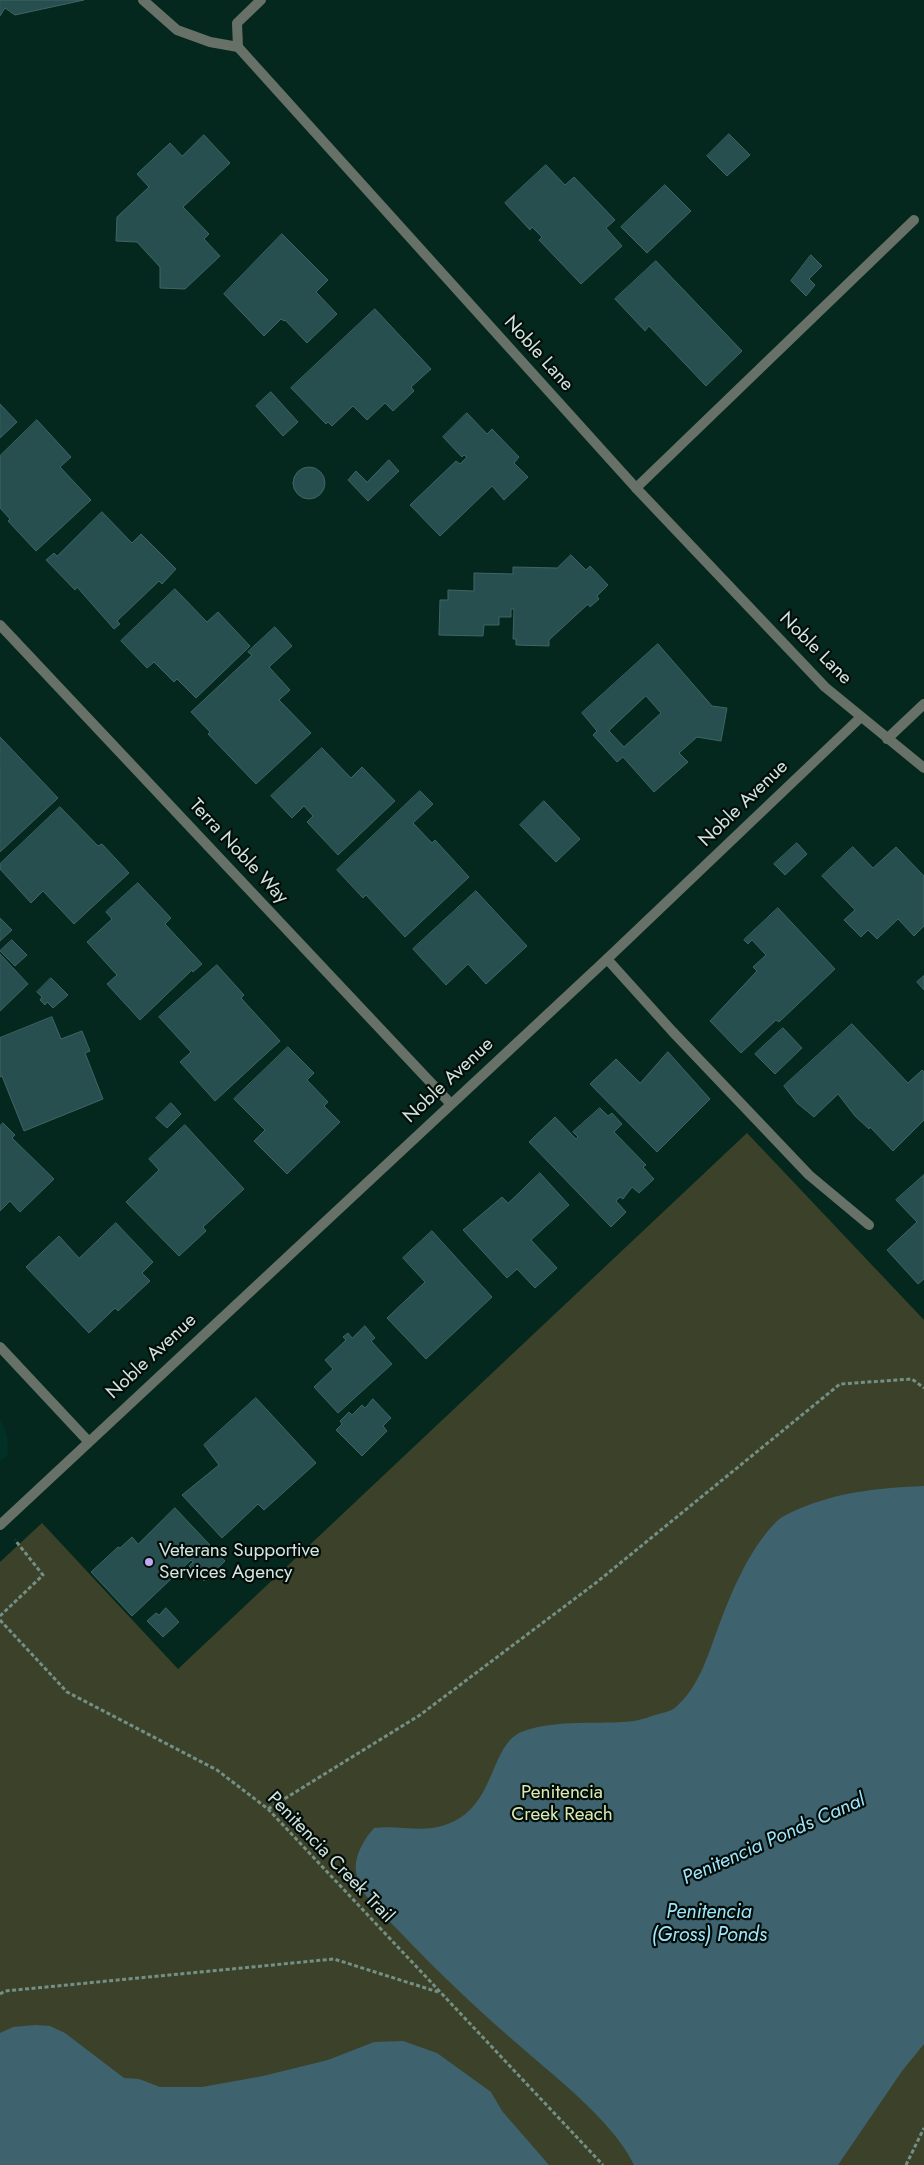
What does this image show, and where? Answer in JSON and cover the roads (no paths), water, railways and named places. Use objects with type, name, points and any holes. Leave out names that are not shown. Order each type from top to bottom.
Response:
[{"type":"street","points":[[143,0],[177,30],[210,42],[238,47],[237,23],[260,0]]},
{"type":"street","name":"Noble Lane","points":[[238,47],[636,488],[825,687],[861,717]]},
{"type":"street","points":[[636,488],[914,220]]},
{"type":"street","name":"Terra Noble Way","points":[[0,625],[450,1103]]},
{"type":"street","points":[[887,738],[924,704]]},
{"type":"street","points":[[861,717],[924,768]]},
{"type":"street","name":"Noble Avenue","points":[[1,1524],[607,958],[861,717]]},
{"type":"street","points":[[607,958],[672,1031],[809,1175],[869,1225]]},
{"type":"street","points":[[0,1347],[88,1441]]},
{"type":"water","name":"Penitencia (Gross) Ponds","points":[[924,1486],[924,2044],[902,2071],[838,2165],[634,2165],[611,2131],[580,2098],[470,2001],[376,1908],[365,1894],[358,1879],[356,1865],[359,1852],[365,1839],[374,1828],[418,1829],[436,1827],[462,1817],[475,1805],[484,1791],[504,1748],[512,1738],[524,1731],[550,1725],[634,1721],[674,1708],[684,1699],[697,1680],[729,1600],[749,1559],[766,1533],[782,1517],[806,1506],[835,1497],[878,1489]]},
{"type":"water","points":[[50,2026],[65,2033],[124,2078],[139,2079],[160,2087],[202,2087],[263,2076],[328,2060],[374,2042],[403,2041],[437,2053],[491,2092],[502,2111],[549,2165],[0,2165],[0,2033],[13,2027]]},
{"type":"place","name":"Veterans Supportive Services Agency","points":[[149,1562]]},
{"type":"park label","name":"Penitencia Creek Reach","points":[[562,1804]]},
{"type":"water label","name":"Penitencia Ponds Canal","points":[[774,1840]]}]
